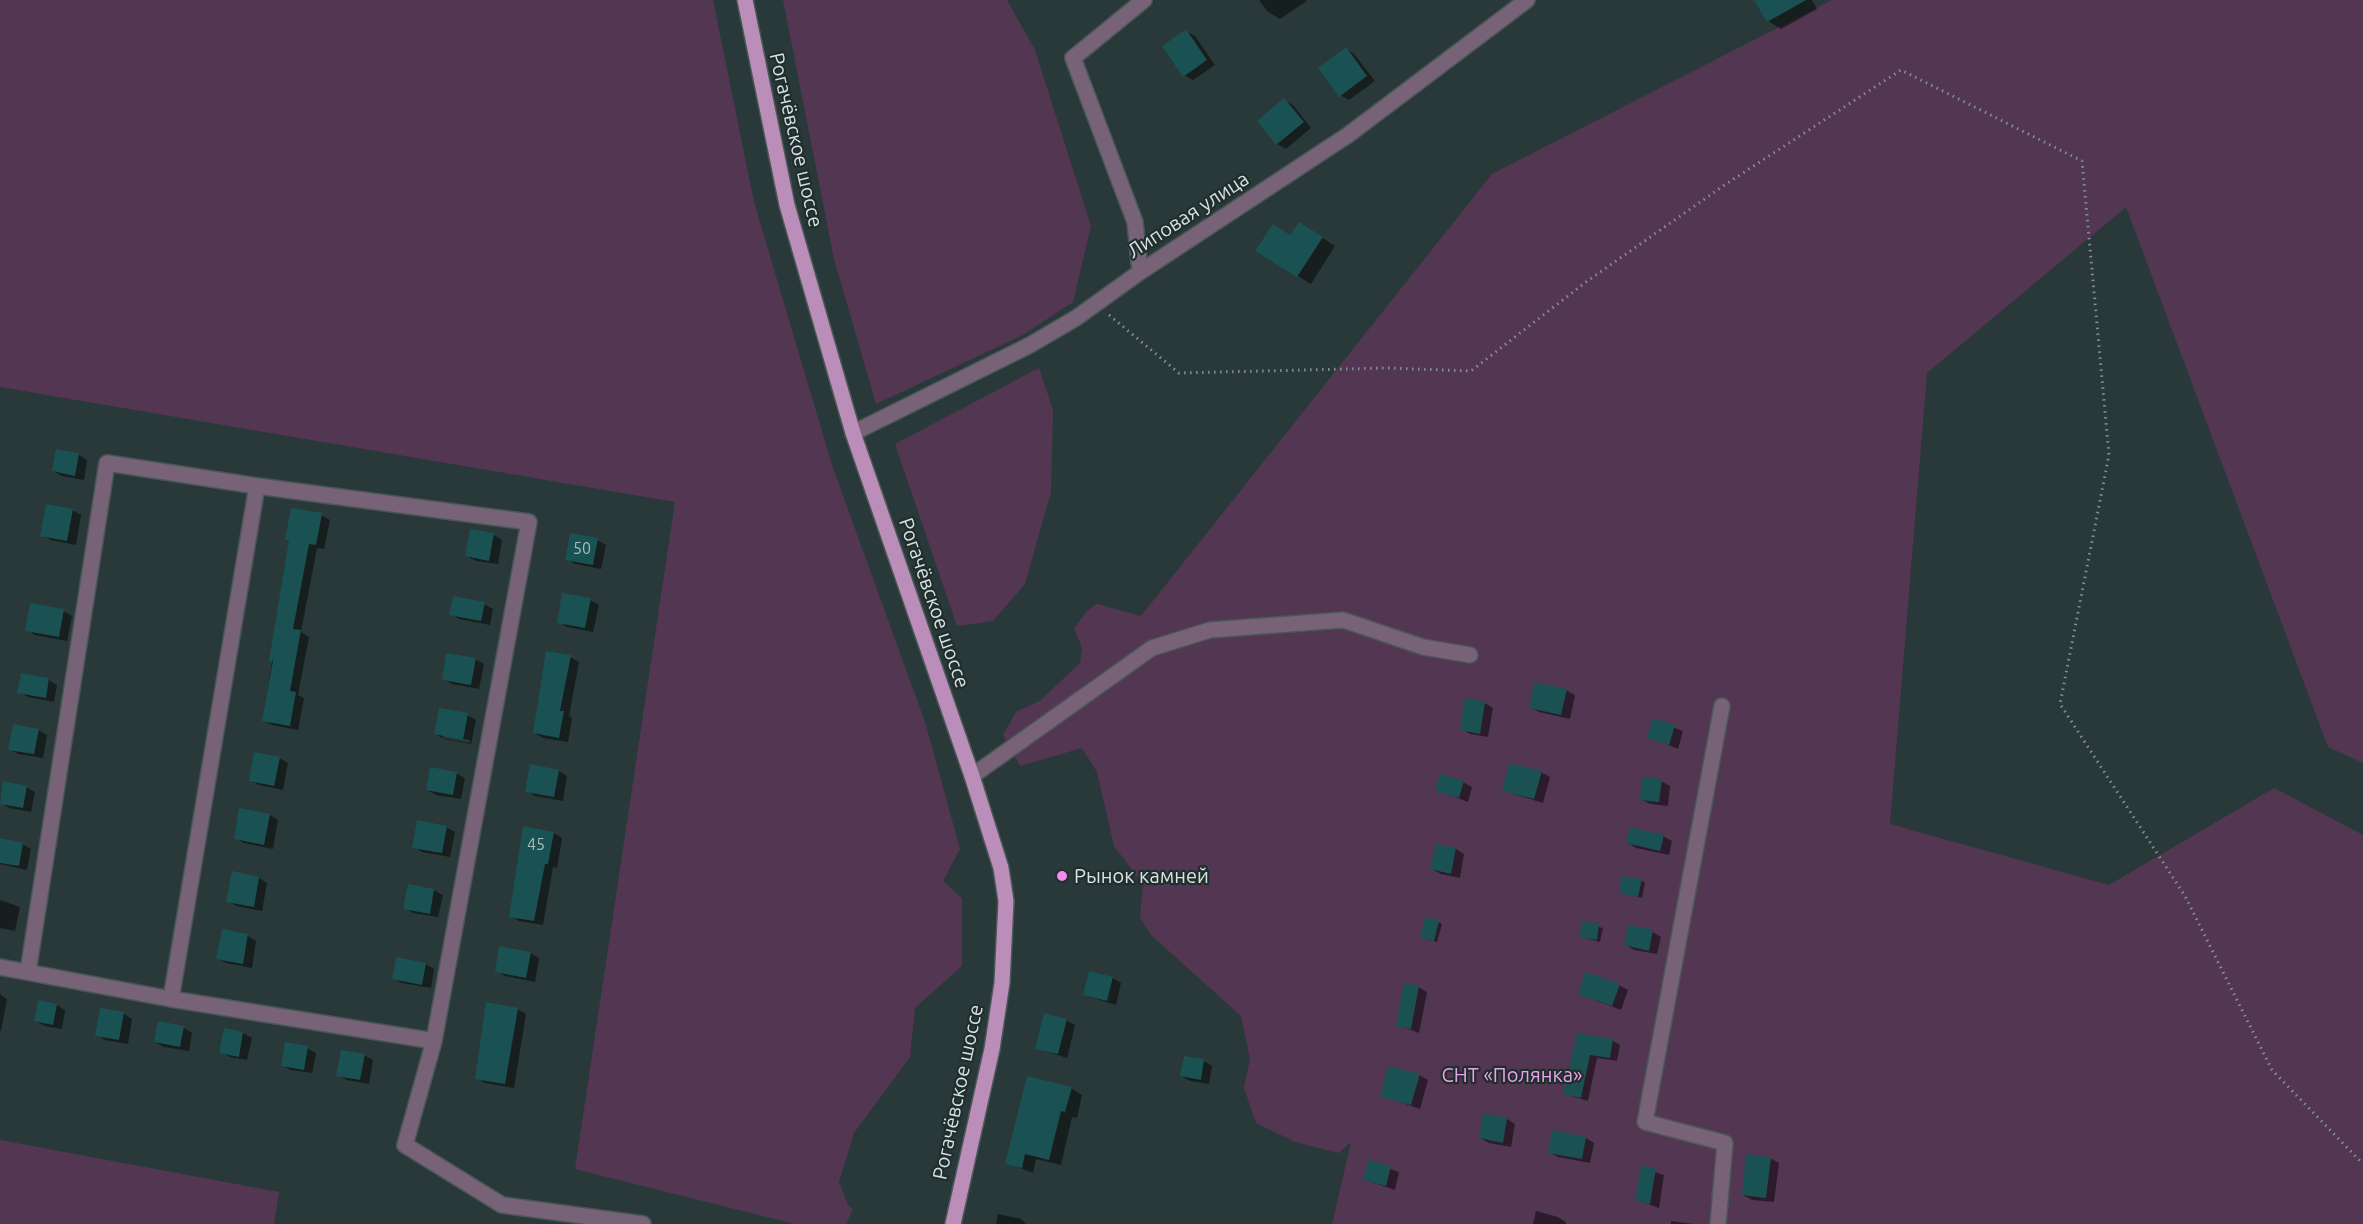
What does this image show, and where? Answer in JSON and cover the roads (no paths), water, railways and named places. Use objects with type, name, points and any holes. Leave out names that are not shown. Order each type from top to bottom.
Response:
[{"type":"main road","name":"Рогачёвское шоссе","points":[[745,0],[787,205],[853,433],[972,776],[1000,868],[1006,901],[1006,936],[992,1049],[953,1224]]},
{"type":"street","points":[[1140,272],[1135,222],[1073,58],[1144,0]]},
{"type":"street","name":"Липовая улица","points":[[853,433],[1030,345],[1096,304],[1140,272],[1348,135],[1527,0]]},
{"type":"street","points":[[28,972],[106,463],[257,486],[529,522],[434,1041],[405,1145],[502,1204],[643,1224]]},
{"type":"street","points":[[171,999],[257,486]]},
{"type":"street","points":[[972,776],[1152,648],[1210,630],[1342,620],[1423,647],[1470,656]]},
{"type":"street","points":[[1718,1224],[1725,1143],[1645,1122],[1722,706]]},
{"type":"street","points":[[0,967],[171,999],[434,1041]]},
{"type":"place","name":"Рынок камней","points":[[1062,876]]},
{"type":"park label","name":"СНТ «Полянка»","points":[[1512,1075]]}]
